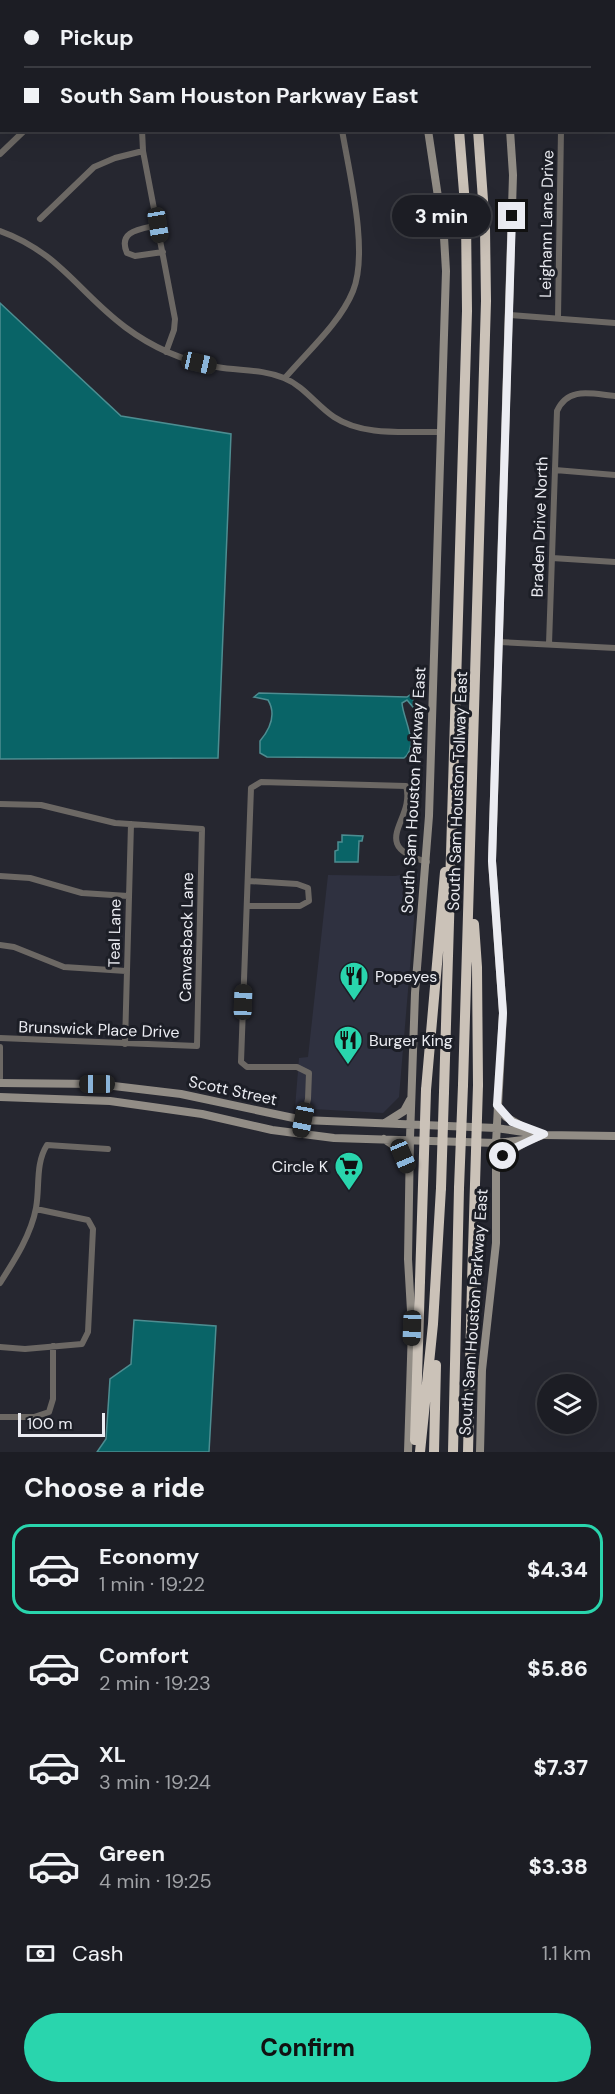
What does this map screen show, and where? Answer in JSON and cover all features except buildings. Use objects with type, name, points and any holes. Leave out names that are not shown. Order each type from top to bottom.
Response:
[{"type":"highway","name":"South Sam Houston Tollway East","points":[[434,1452],[467,301],[466,217],[459,132]]},
{"type":"highway","name":"South Sam Houston Tollway East","points":[[453,1452],[486,290],[485,228],[478,132]]},
{"type":"highway","points":[[414,1452],[426,1090],[438,926],[453,797]]},
{"type":"highway","points":[[468,1452],[478,1085],[477,967],[470,867]]},
{"type":"highway","points":[[420,1452],[433,1324],[441,1188]]},
{"type":"highway","points":[[455,1330],[464,1355],[462,1452]]},
{"type":"main road","name":"South Sam Houston Parkway East","points":[[408,1452],[412,1328],[408,1259],[410,1124],[415,993],[427,862],[446,271],[444,237],[428,132]]},
{"type":"main road","name":"South Sam Houston Parkway East","points":[[480,1452],[482,1370],[496,1244],[496,1128],[503,1013],[492,861],[510,315],[513,175],[510,132]]},
{"type":"main road","name":"Scott Street","points":[[0,1081],[97,1084],[181,1094],[303,1120],[496,1128],[531,1135]]},
{"type":"main road","points":[[384,1124],[404,1111],[411,1096]]},
{"type":"main road","name":"Scott Street","points":[[0,1097],[110,1101],[202,1114],[300,1134],[334,1138],[410,1138],[496,1143],[531,1135]]},
{"type":"main road","points":[[202,1114],[205,1100]]},
{"type":"main road","points":[[497,1105],[512,1122],[531,1135]]},
{"type":"main road","points":[[496,1171],[503,1156],[531,1135],[615,1136]]},
{"type":"main road","points":[[383,1138],[399,1149],[410,1171]]},
{"type":"street","points":[[0,154],[23,132]]},
{"type":"street","points":[[142,132],[143,151],[175,319],[174,330],[166,352]]},
{"type":"street","points":[[285,378],[340,313],[357,279],[355,209],[342,132]]},
{"type":"street","name":"Leighann Lane Drive","points":[[558,318],[561,132]]},
{"type":"street","points":[[40,219],[94,167],[115,158],[143,151]]},
{"type":"street","points":[[158,225],[131,231],[125,238],[125,249],[127,253],[135,256],[163,252]]},
{"type":"street","points":[[0,231],[31,245],[60,265],[124,327],[166,352],[216,367],[261,371],[285,378],[336,418],[359,428],[441,432]]},
{"type":"street","points":[[510,315],[615,323]]},
{"type":"street","name":"Braden Drive North","points":[[549,644],[557,411],[565,398],[571,394],[615,396]]},
{"type":"street","points":[[555,470],[615,475]]},
{"type":"street","points":[[552,558],[615,562]]},
{"type":"street","points":[[499,642],[615,648]]},
{"type":"street","points":[[300,1134],[308,1099],[309,1073],[297,1067],[247,1067],[241,1062],[251,788],[261,782],[406,786],[409,797],[406,812],[398,822],[395,834],[400,847],[407,856],[427,862]]},
{"type":"street","points":[[0,804],[41,804],[115,823],[130,824]]},
{"type":"street","name":"Canvasback Lane","points":[[130,824],[202,829],[197,1046]]},
{"type":"street","name":"Teal Lane","points":[[125,1044],[130,824]]},
{"type":"street","points":[[0,876],[30,878],[82,893],[128,896]]},
{"type":"street","points":[[247,906],[300,906],[309,901],[309,888],[297,884],[248,881]]},
{"type":"street","points":[[0,945],[14,947],[64,967],[126,971]]},
{"type":"street","name":"Brunswick Place Drive","points":[[0,1038],[197,1046]]},
{"type":"street","points":[[0,1047],[0,1081]]},
{"type":"street","points":[[0,1283],[22,1246],[36,1209],[42,1154],[47,1145],[108,1149]]},
{"type":"street","points":[[0,1347],[26,1349],[82,1344],[88,1332],[93,1229],[88,1220],[36,1209]]},
{"type":"street","points":[[0,1266],[8,1270]]},
{"type":"street","points":[[0,1417],[34,1417],[49,1412],[53,1399],[53,1346]]},
{"type":"shaded area","points":[[418,872],[399,1097],[383,1113],[295,1108],[299,1058],[308,1057],[328,875],[395,876]]},
{"type":"water","points":[[0,303],[121,416],[231,434],[218,758],[0,759]]},
{"type":"water","points":[[414,692],[413,707],[407,700],[402,703],[411,740],[409,753],[404,758],[267,757],[260,753],[260,741],[269,727],[272,711],[268,700],[254,697],[259,693],[407,697]]},
{"type":"water","points":[[342,835],[363,836],[362,841],[359,841],[358,862],[335,862],[335,851],[338,850],[338,842],[342,842]]},
{"type":"water","points":[[134,1320],[216,1326],[209,1452],[97,1452],[106,1439],[110,1379],[131,1364]]},
{"type":"place","name":"Popeyes","points":[[354,1002]]},
{"type":"place","name":"Burger King","points":[[348,1066]]},
{"type":"place","name":"Circle K","points":[[349,1192]]},
{"type":"route","points":[[503,1156],[510,1150],[544,1134],[512,1122],[504,1116],[497,1105],[503,1013],[492,861],[512,216]]}]
